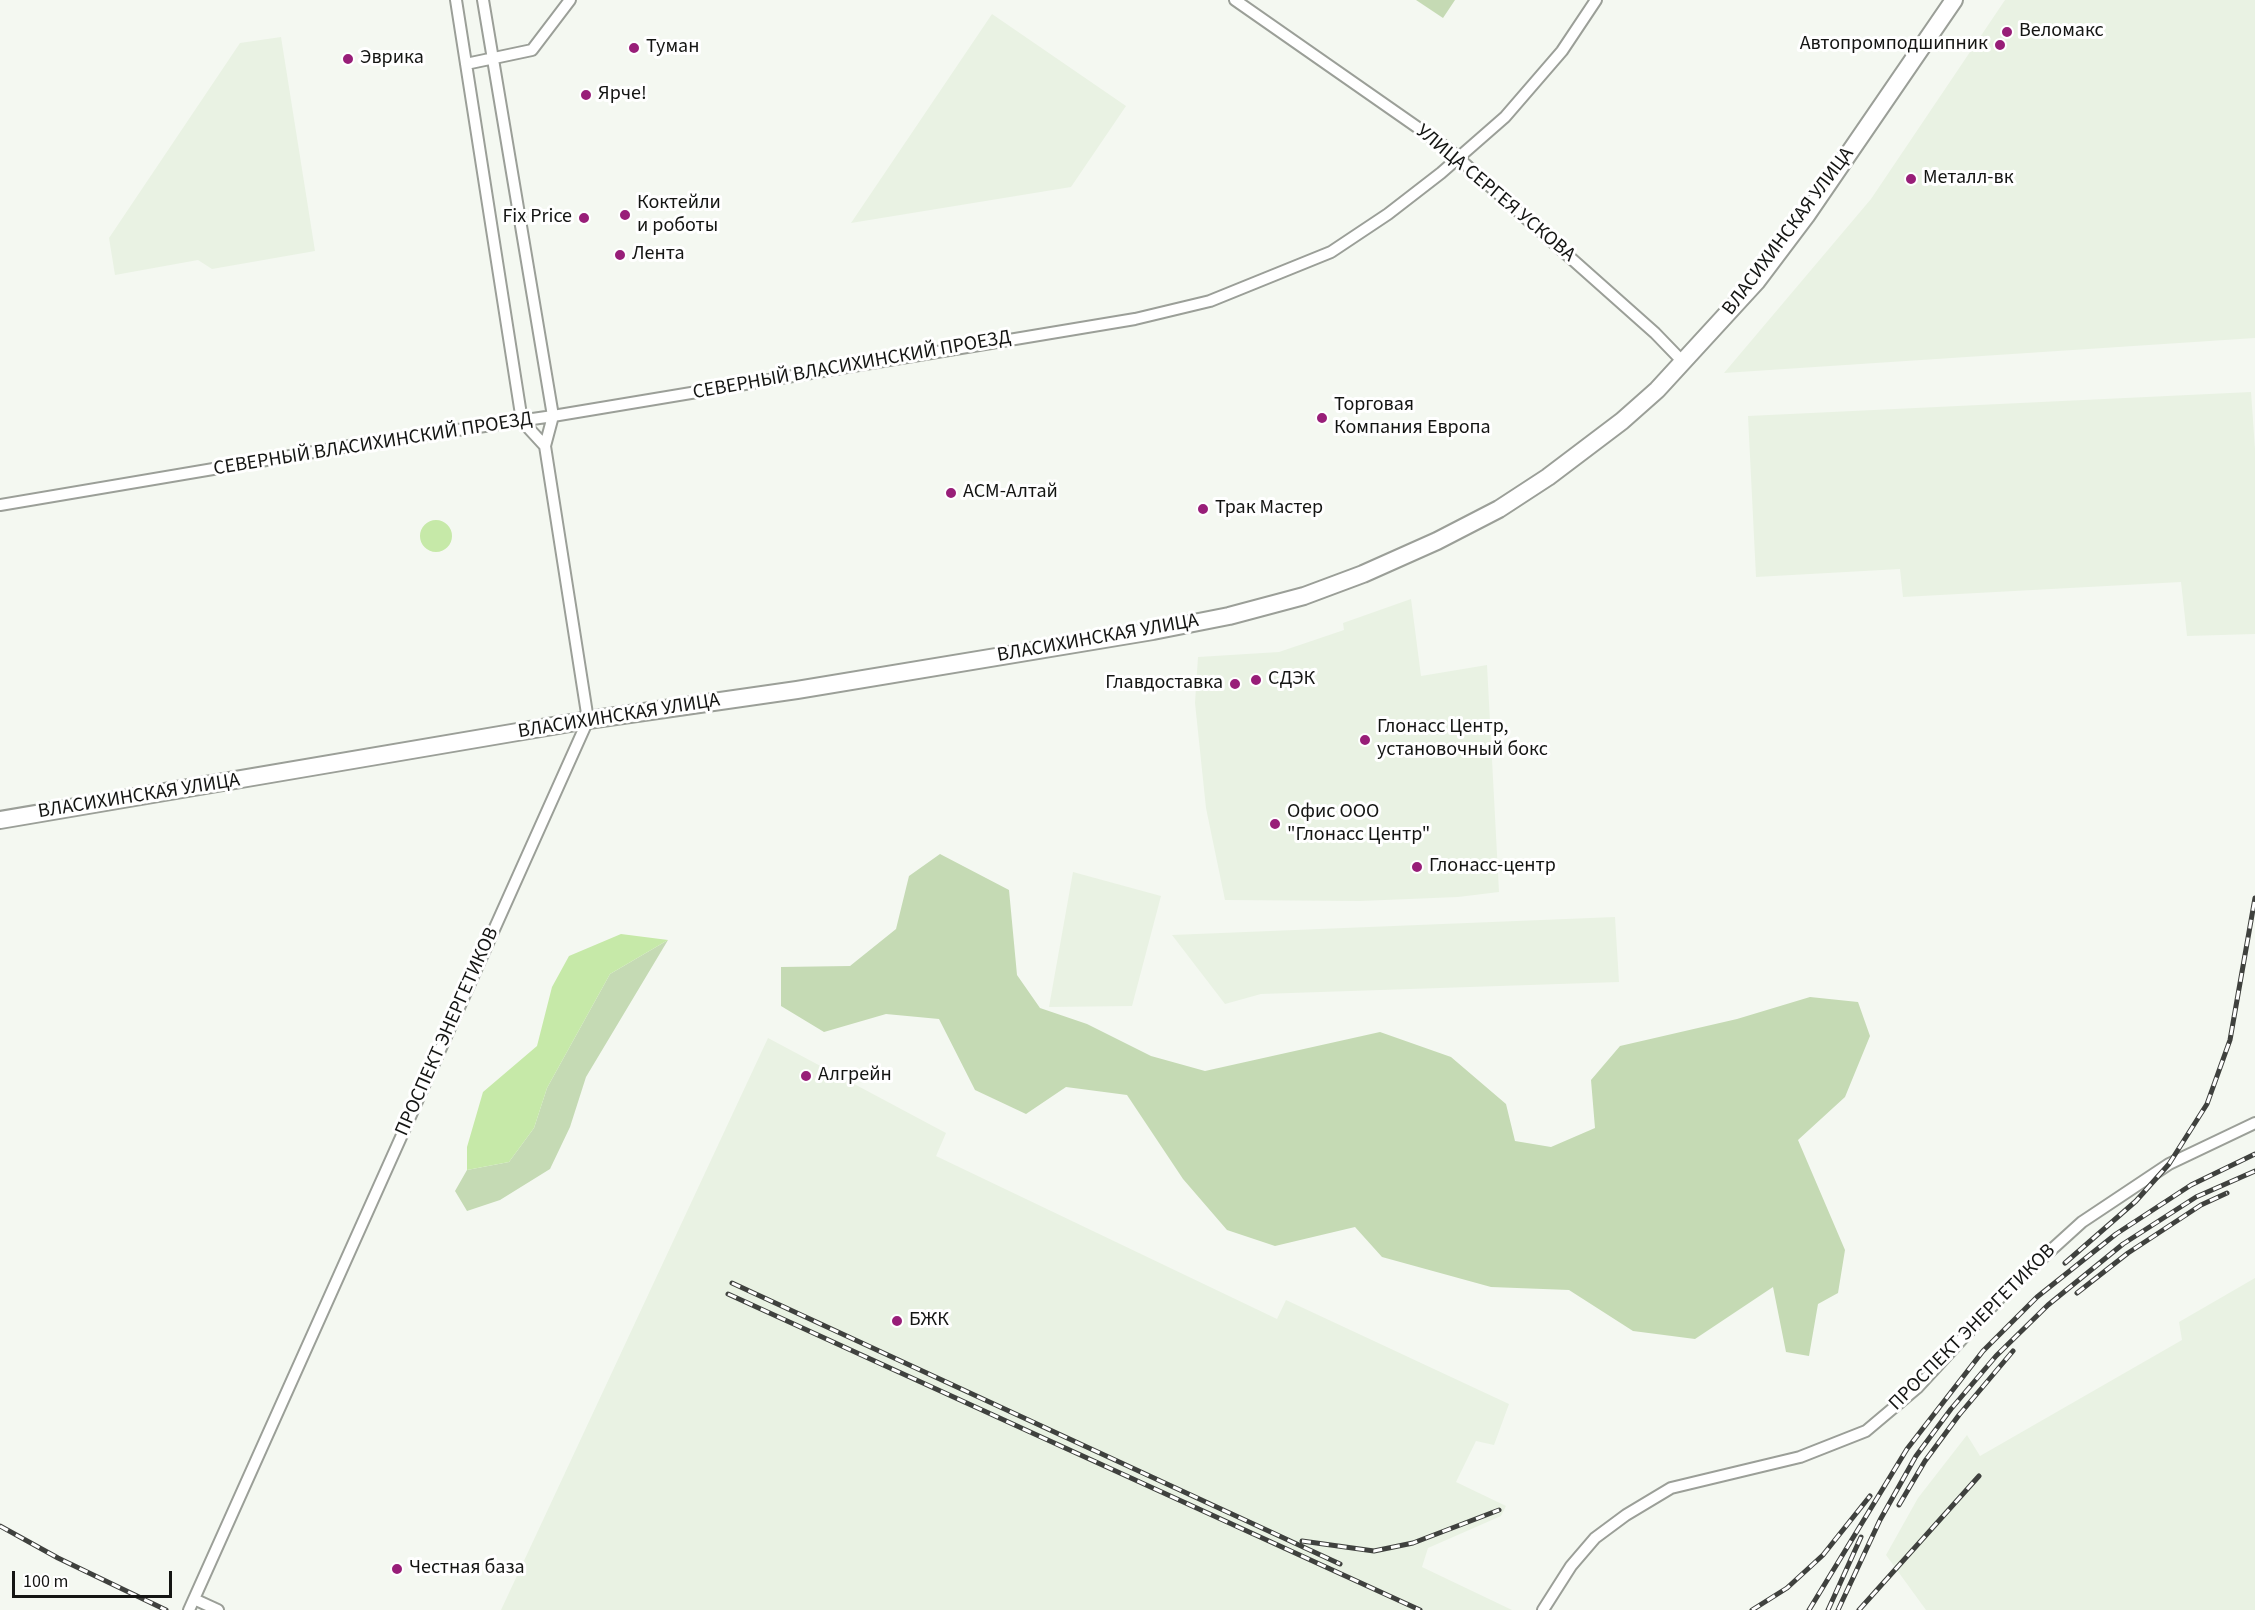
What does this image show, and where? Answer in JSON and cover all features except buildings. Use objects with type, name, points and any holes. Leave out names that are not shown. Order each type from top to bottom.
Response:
[{"type":"highway","name":"ВЛАСИХИНСКАЯ УЛИЦА","points":[[0,820],[588,720],[797,690],[1143,633],[1229,616],[1304,596],[1363,574],[1437,541],[1499,509],[1548,477],[1622,421],[1684,363],[1757,281],[1806,216],[1954,0]]},
{"type":"street","points":[[456,0],[522,421],[545,446]]},
{"type":"street","points":[[483,0],[553,416],[545,446],[588,720]]},
{"type":"street","points":[[466,64],[532,50],[570,0]]},
{"type":"street","name":"УЛИЦА СЕРГЕЯ УСКОВА","points":[[1235,0],[1459,158],[1655,333],[1684,363]]},
{"type":"street","name":"СЕВЕРНЫЙ ВЛАСИХИНСКИЙ ПРОЕЗД","points":[[0,505],[355,445],[553,416],[1177,310],[1220,297],[1331,252],[1388,214],[1459,158],[1488,134],[1528,91],[1562,51],[1596,0]]},
{"type":"street","name":"ПРОСПЕКТ ЭНЕРГЕТИКОВ","points":[[189,1610],[588,720]]},
{"type":"street","name":"ПРОСПЕКТ ЭНЕРГЕТИКОВ","points":[[1543,1610],[1571,1566],[1595,1538],[1626,1515],[1671,1488],[1800,1457],[1866,1431],[1917,1388],[2006,1291],[2082,1222],[2169,1164],[2255,1123]]},
{"type":"street","points":[[194,1599],[218,1610]]},
{"type":"shaded area","points":[[1416,0],[1455,0],[1443,18]]},
{"type":"shaded area","points":[[2005,0],[2255,0],[2255,338],[1724,373],[1871,199]]},
{"type":"shaded area","points":[[992,14],[1126,106],[1071,187],[851,223]]},
{"type":"shaded area","points":[[281,37],[315,251],[212,269],[198,260],[115,275],[109,238],[240,43]]},
{"type":"shaded area","points":[[2251,392],[2255,449],[2255,634],[2187,636],[2181,582],[1903,597],[1900,569],[1756,577],[1748,416]]},
{"type":"shaded area","points":[[436,520],[448,524],[452,536],[448,548],[436,552],[424,548],[420,536],[424,524]]},
{"type":"shaded area","points":[[1411,599],[1421,676],[1487,665],[1499,892],[1458,897],[1360,901],[1225,900],[1206,808],[1195,703],[1198,657],[1279,652],[1344,630],[1343,623]]},
{"type":"shaded area","points":[[940,854],[1009,890],[1017,975],[1040,1008],[1087,1024],[1151,1056],[1205,1071],[1380,1032],[1451,1057],[1506,1104],[1515,1141],[1551,1147],[1595,1128],[1591,1080],[1620,1046],[1737,1019],[1810,997],[1858,1002],[1870,1036],[1845,1097],[1798,1140],[1845,1250],[1838,1293],[1818,1304],[1809,1356],[1786,1352],[1773,1287],[1695,1339],[1633,1331],[1569,1290],[1491,1287],[1382,1257],[1355,1227],[1275,1246],[1227,1230],[1183,1179],[1127,1095],[1066,1087],[1026,1114],[975,1090],[939,1019],[886,1014],[824,1032],[781,1006],[781,967],[850,966],[896,929],[909,876]]},
{"type":"shaded area","points":[[1073,872],[1161,896],[1132,1006],[1049,1007]]},
{"type":"shaded area","points":[[1615,917],[1619,982],[1261,994],[1225,1004],[1172,935]]},
{"type":"shaded area","points":[[621,934],[668,940],[610,974],[547,1088],[534,1128],[509,1162],[467,1170],[467,1147],[483,1092],[537,1046],[552,987],[569,956]]},
{"type":"shaded area","points":[[668,940],[586,1077],[570,1127],[550,1169],[500,1200],[467,1211],[455,1191],[467,1170],[509,1162],[534,1128],[547,1088],[610,974]]},
{"type":"shaded area","points":[[768,1038],[946,1133],[936,1156],[1277,1319],[1286,1300],[1509,1404],[1494,1445],[1476,1441],[1456,1482],[1506,1506],[1501,1516],[1428,1548],[1422,1567],[1512,1610],[501,1610]]},
{"type":"shaded area","points":[[2255,1278],[2255,1610],[1926,1610],[1886,1555],[1918,1498],[1967,1435],[1980,1456],[2182,1340],[2179,1322]]},
{"type":"railway","points":[[2065,1263],[2136,1201],[2169,1164],[2207,1104],[2230,1040],[2255,898]]},
{"type":"railway","points":[[1809,1610],[1907,1449],[1983,1351],[2037,1297],[2116,1234],[2191,1185],[2255,1154]]},
{"type":"railway","points":[[1838,1610],[1880,1520],[1916,1456],[1951,1409],[1996,1356],[2048,1305],[2123,1244],[2196,1197],[2255,1171]]},
{"type":"railway","points":[[2077,1293],[2128,1253],[2201,1205],[2227,1193]]},
{"type":"railway","points":[[732,1283],[1340,1564]]},
{"type":"railway","points":[[728,1294],[1420,1610]]},
{"type":"railway","points":[[1899,1505],[1925,1461],[1959,1415],[2013,1351]]},
{"type":"railway","points":[[1859,1610],[1979,1476]]},
{"type":"railway","points":[[1752,1610],[1787,1588],[1823,1555],[1870,1496]]},
{"type":"railway","points":[[1302,1541],[1374,1551],[1413,1543],[1499,1510]]},
{"type":"railway","points":[[0,1526],[58,1558],[166,1610]]},
{"type":"railway","points":[[1828,1610],[1861,1537]]},
{"type":"place","name":"Веломакс","points":[[2007,32]]},
{"type":"place","name":"Автопромподшипник","points":[[2000,45]]},
{"type":"place","name":"Туман","points":[[634,48]]},
{"type":"place","name":"Эврика","points":[[348,59]]},
{"type":"place","name":"Ярче!","points":[[586,95]]},
{"type":"place","name":"Металл-вк","points":[[1911,179]]},
{"type":"place","name":"Коктейли и роботы","points":[[625,215]]},
{"type":"place","name":"Fix Price","points":[[584,218]]},
{"type":"place","name":"Лента","points":[[620,255]]},
{"type":"place","name":"Торговая Компания Европа","points":[[1322,418]]},
{"type":"place","name":"АСМ-Алтай","points":[[951,493]]},
{"type":"place","name":"Трак Мастер","points":[[1203,509]]},
{"type":"place","name":"СДЭК","points":[[1256,680]]},
{"type":"place","name":"Главдоставка","points":[[1235,684]]},
{"type":"place","name":"Глонасс Центр, установочный бокс","points":[[1365,740]]},
{"type":"place","name":"Офис ООО \"Глонасс Центр\"","points":[[1275,824]]},
{"type":"place","name":"Глонасс-центр","points":[[1417,867]]},
{"type":"place","name":"Алгрейн","points":[[806,1076]]},
{"type":"place","name":"БЖК","points":[[897,1321]]},
{"type":"place","name":"Честная база","points":[[397,1569]]}]
